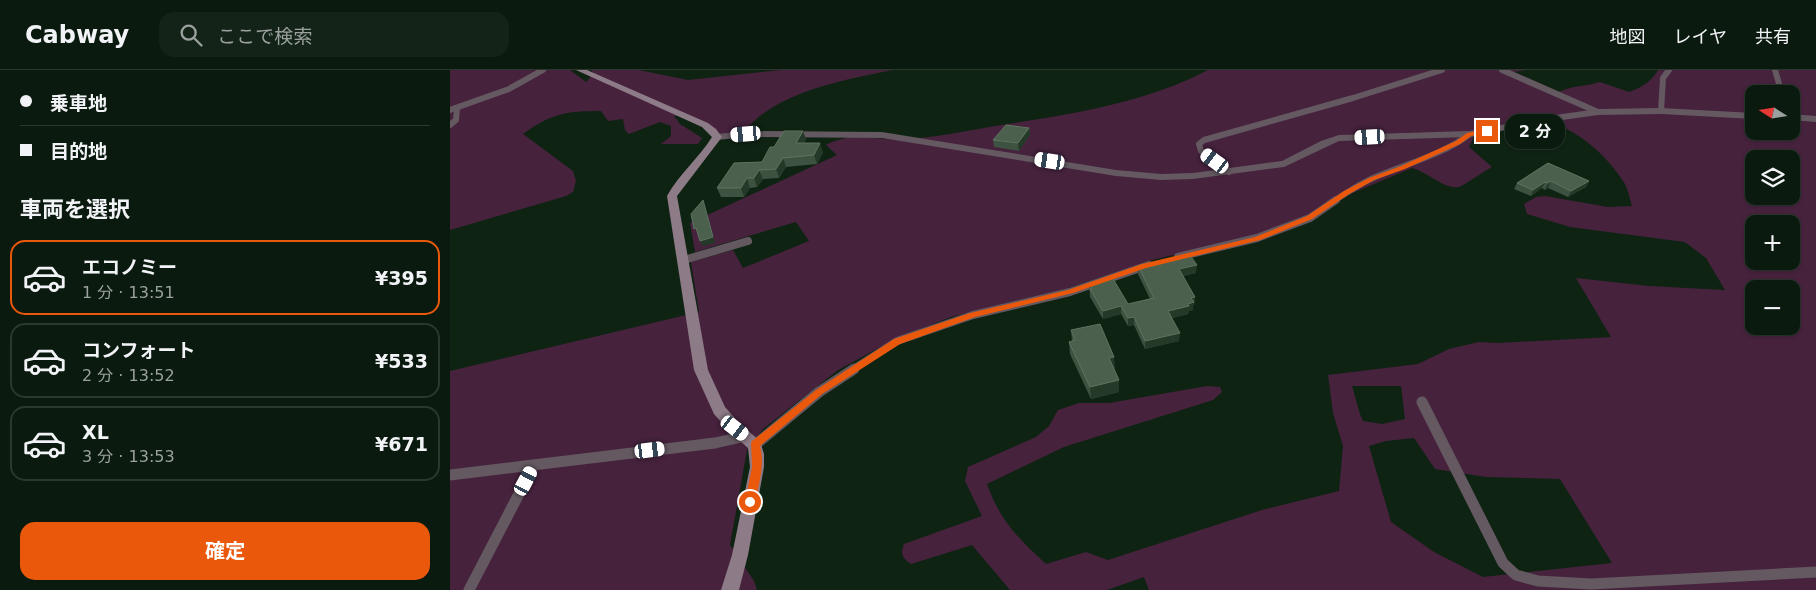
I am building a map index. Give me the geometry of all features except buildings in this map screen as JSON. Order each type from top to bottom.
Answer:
[{"type":"street","points":[[580,70],[705,125],[717,137]]},
{"type":"street","points":[[717,137],[746,134],[882,135],[1116,173],[1168,177],[1229,172],[1284,164],[1297,160],[1318,144],[1339,138],[1470,134],[1541,120],[1598,112],[1661,111],[1745,116]]},
{"type":"street","points":[[1800,118],[1816,119]]},
{"type":"street","points":[[717,137],[705,155],[677,184],[672,196],[701,370],[719,410],[750,441],[757,454],[757,467],[740,555],[730,590]]},
{"type":"lane","points":[[450,125],[456,120],[453,109],[509,89],[543,70]]},
{"type":"lane","points":[[1229,172],[1201,151],[1198,144],[1204,140],[1353,98],[1442,70]]},
{"type":"lane","points":[[1502,70],[1598,112]]},
{"type":"lane","points":[[1661,111],[1664,78],[1669,70]]},
{"type":"lane","points":[[1775,70],[1779,85]]},
{"type":"lane","points":[[450,475],[715,442],[750,441],[819,392],[897,342],[973,315],[1070,292],[1163,261],[1257,238],[1310,218],[1346,193],[1372,179],[1403,168],[1458,143],[1470,134]]},
{"type":"lane","points":[[684,260],[748,241]]},
{"type":"lane","points":[[1422,402],[1502,563],[1516,575],[1538,581],[1672,585],[1816,572]]},
{"type":"lane","points":[[469,590],[534,465]]},
{"type":"shaded area","points":[[450,70],[570,70],[586,82],[594,73],[591,70],[639,70],[688,80],[780,70],[893,70],[834,83],[793,97],[774,106],[745,131],[721,134],[689,115],[674,116],[680,124],[702,138],[698,144],[661,144],[671,136],[671,126],[660,122],[629,134],[625,130],[623,119],[608,121],[601,111],[569,113],[551,117],[523,134],[573,171],[576,181],[573,192],[566,196],[450,230]]},
{"type":"shaded area","points":[[1208,70],[1526,70],[1514,72],[1559,92],[1569,88],[1600,82],[1629,92],[1646,84],[1658,70],[1816,70],[1816,590],[1149,590],[1144,577],[1107,590],[1010,590],[972,545],[911,564],[904,558],[902,550],[904,544],[982,516],[965,481],[968,467],[1036,437],[1049,426],[1058,410],[1079,403],[1109,403],[1207,386],[1220,387],[1222,392],[1213,400],[1064,447],[987,484],[1004,519],[1027,546],[1046,564],[1086,552],[1108,560],[1262,510],[1339,491],[1343,446],[1333,413],[1328,375],[1418,364],[1449,349],[1479,342],[1499,343],[1611,337],[1576,278],[1649,286],[1725,290],[1706,258],[1685,242],[1570,227],[1527,214],[1524,204],[1536,197],[1545,196],[1608,207],[1632,206],[1625,184],[1597,150],[1572,131],[1544,121],[1530,120],[1508,123],[1473,132],[1473,139],[1469,147],[1492,167],[1459,187],[1448,186],[1412,168],[1355,192],[1304,217],[1253,237],[1156,259],[1066,289],[951,317],[895,339],[838,370],[763,429],[747,450],[730,545],[754,581],[757,590],[450,590],[450,371],[699,312],[691,262],[733,250],[743,268],[809,241],[796,222],[695,252],[690,223],[837,155],[826,145],[836,141],[856,137],[893,139],[950,134],[1104,107],[1157,92]],"holes":[[[1352,386],[1401,386],[1405,419],[1382,424],[1363,421]],[[1414,438],[1435,469],[1486,477],[1560,479],[1612,563],[1483,577],[1434,552],[1391,522],[1369,446],[1386,441]]]},
{"type":"route","points":[[750,502],[757,467],[757,454],[754,445],[819,392],[897,342],[928,329],[973,315],[1070,292],[1144,266],[1257,238],[1310,218],[1346,193],[1372,179],[1403,168],[1421,158],[1458,143],[1470,134],[1487,131]]}]
